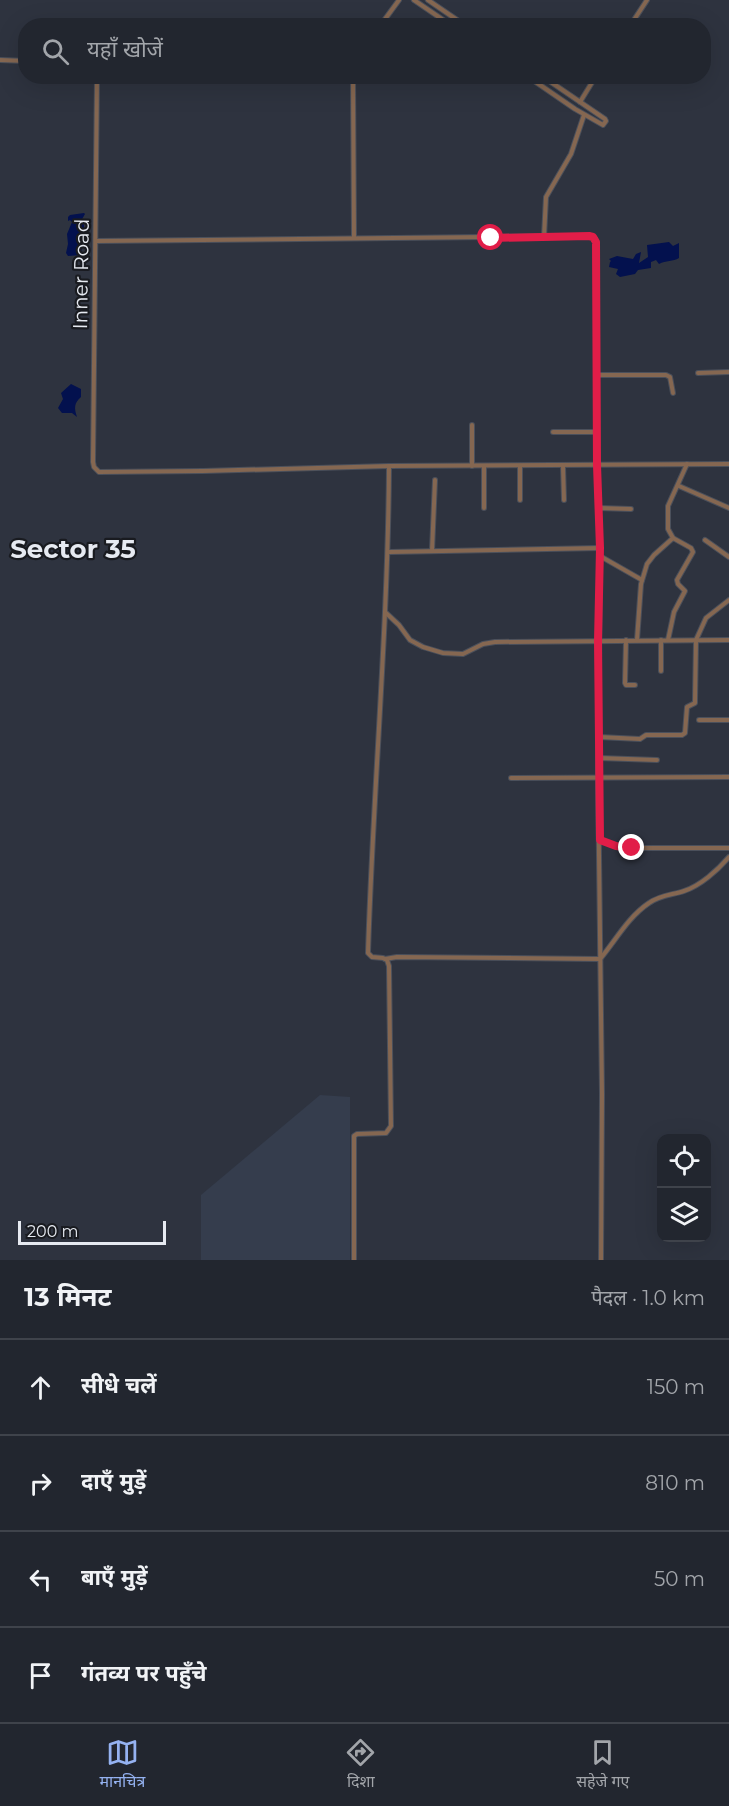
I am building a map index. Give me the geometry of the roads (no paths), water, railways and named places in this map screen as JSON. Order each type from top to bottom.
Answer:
[{"type":"street","points":[[386,18],[399,0]]},
{"type":"street","points":[[414,0],[440,18]]},
{"type":"street","points":[[428,0],[454,18]]},
{"type":"street","points":[[635,18],[647,0]]},
{"type":"street","points":[[0,60],[18,61]]},
{"type":"street","name":"Inner Road","points":[[97,84],[94,467],[101,473],[390,466]]},
{"type":"street","points":[[353,84],[354,238]]},
{"type":"street","points":[[539,84],[603,125],[605,119],[554,84]]},
{"type":"street","points":[[580,102],[591,84]]},
{"type":"street","points":[[544,237],[546,197],[566,166],[584,115]]},
{"type":"street","points":[[96,241],[589,236],[595,239],[597,251],[597,465],[600,548],[598,776],[602,1094],[601,1260]]},
{"type":"street","points":[[698,373],[729,372]]},
{"type":"street","points":[[598,375],[666,375],[670,377],[673,393]]},
{"type":"street","points":[[472,425],[472,466]]},
{"type":"street","points":[[553,432],[597,432]]},
{"type":"street","points":[[668,640],[674,612],[685,591],[677,580],[693,552],[691,548],[674,538],[668,529],[668,503],[679,486],[687,464]]},
{"type":"street","points":[[600,959],[397,957],[385,959],[370,957],[368,953],[389,552],[390,466],[729,464]]},
{"type":"street","points":[[483,508],[484,466]]},
{"type":"street","points":[[520,466],[520,500]]},
{"type":"street","points":[[563,466],[564,500]]},
{"type":"street","points":[[432,551],[435,480]]},
{"type":"street","points":[[679,486],[729,508]]},
{"type":"street","points":[[599,508],[631,509]]},
{"type":"street","points":[[637,639],[642,580],[649,560],[674,538]]},
{"type":"street","points":[[705,540],[729,557]]},
{"type":"street","points":[[389,552],[600,548]]},
{"type":"street","points":[[600,556],[642,580]]},
{"type":"street","points":[[599,737],[640,738],[646,735],[686,733],[687,707],[695,703],[696,640],[706,618],[729,600]]},
{"type":"street","points":[[385,611],[410,640],[443,653],[463,654],[483,644],[495,642],[729,640]]},
{"type":"street","points":[[626,640],[625,683],[635,685]]},
{"type":"street","points":[[661,640],[661,671]]},
{"type":"street","points":[[699,720],[729,720]]},
{"type":"street","points":[[599,758],[657,760]]},
{"type":"street","points":[[511,778],[729,777]]},
{"type":"street","points":[[600,840],[623,848],[729,848]]},
{"type":"street","points":[[600,959],[632,918],[649,902],[661,896],[692,888],[729,857]]},
{"type":"street","points":[[354,1260],[354,1137],[357,1134],[387,1133],[390,1128],[389,968],[385,959]]},
{"type":"district","name":"Sector 35","points":[[73,549]]}]
